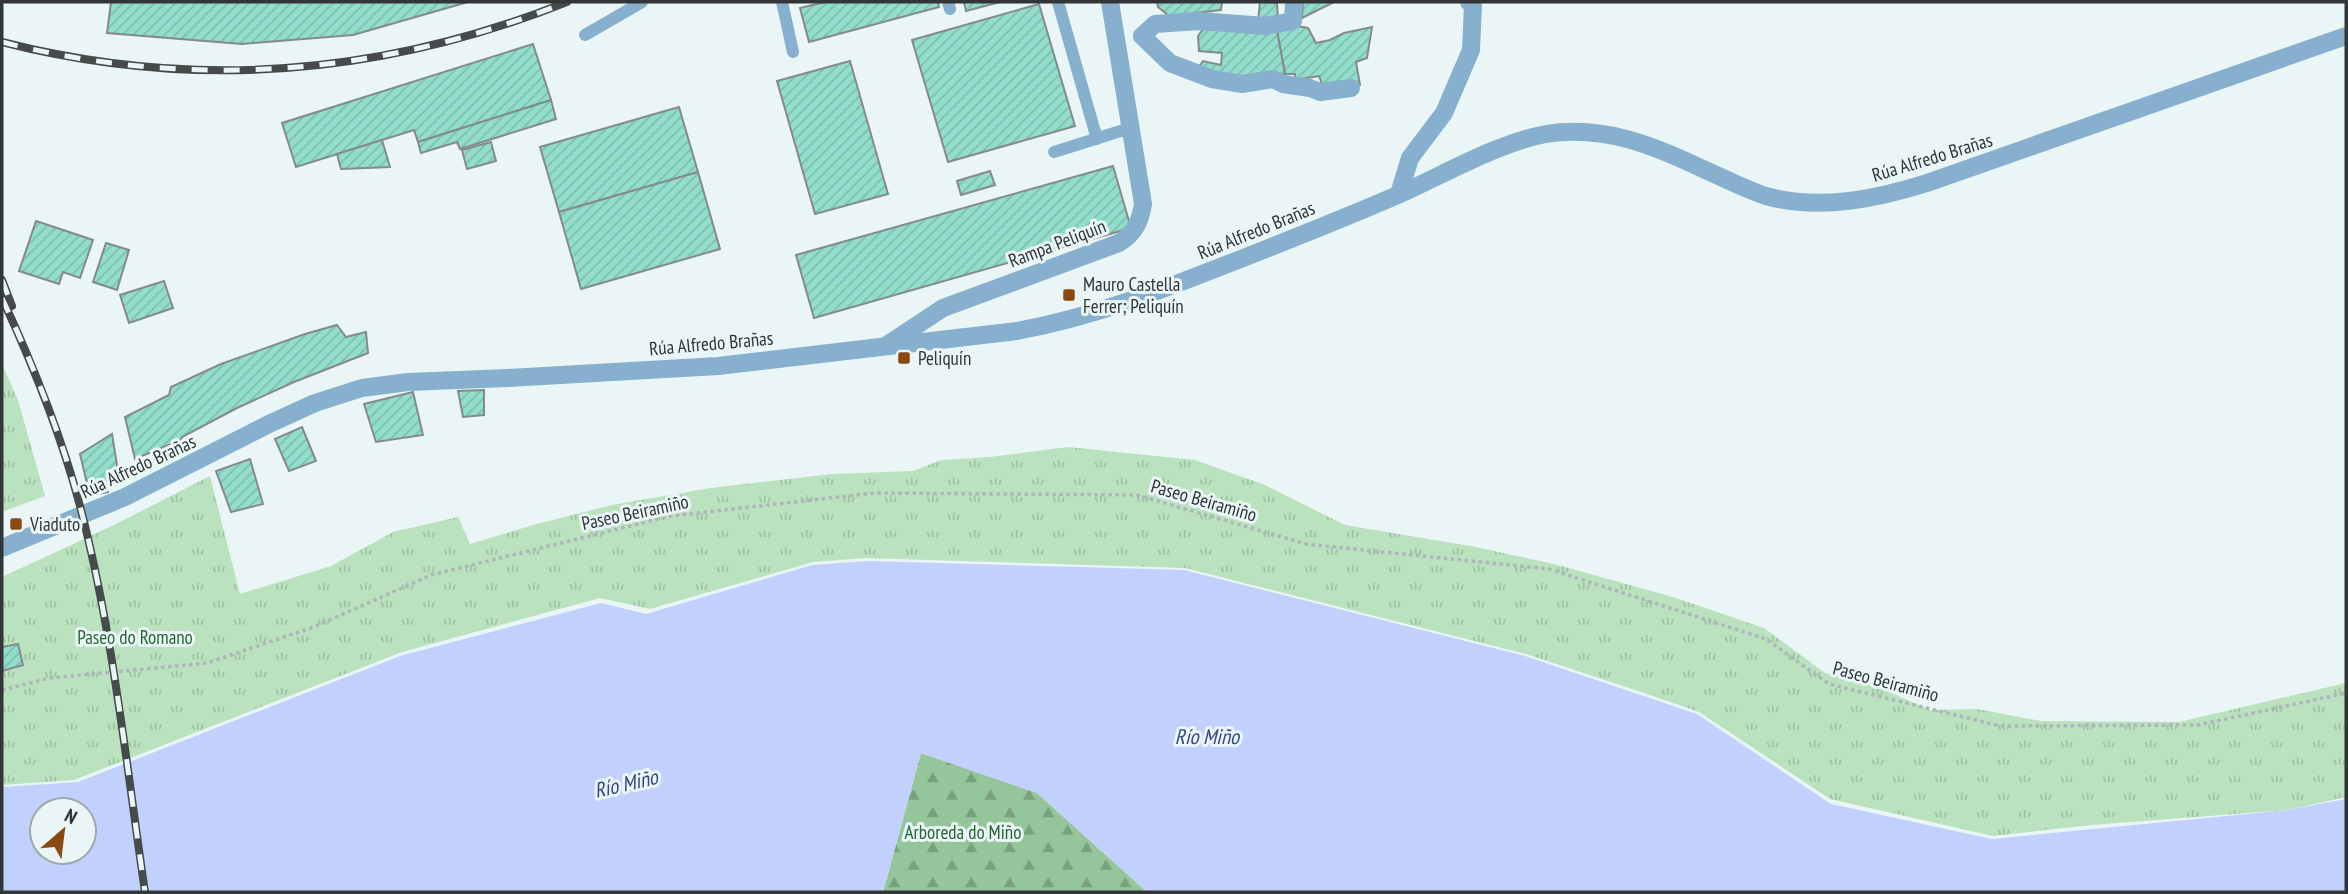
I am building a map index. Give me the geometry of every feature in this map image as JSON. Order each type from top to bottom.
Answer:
[{"type":"street","name":"Rampa Peliquín","points":[[887,345],[943,308],[1119,243],[1129,237],[1136,227],[1143,204],[1110,2]]},
{"type":"street","points":[[1142,36],[1156,24],[1200,21],[1265,26],[1293,21],[1294,2]]},
{"type":"street","points":[[1399,194],[1410,158],[1444,113],[1471,50],[1472,4]]},
{"type":"street","points":[[1114,31],[1142,36],[1170,63],[1212,79],[1242,84],[1273,79],[1283,84],[1320,92],[1351,89]]},
{"type":"street","name":"Rúa Alfredo Brañas","points":[[2,548],[125,497],[315,403],[362,388],[408,382],[718,366],[1017,331],[1056,324],[1100,312],[1175,285],[1399,194],[1528,138],[1568,132],[1607,134],[1647,143],[1749,190],[1768,196],[1819,202],[1843,202],[1875,197],[1927,183],[2346,36]]},
{"type":"lane","points":[[585,35],[642,2]]},
{"type":"lane","points":[[782,2],[793,52]]},
{"type":"lane","points":[[1058,2],[1097,139]]},
{"type":"lane","points":[[1054,152],[1130,128]]},
{"type":"path","name":"Paseo Beiramiño","points":[[2,691],[50,678],[207,663],[314,627],[431,575],[671,516],[874,493],[1137,495],[1306,544],[1549,569],[1766,639],[1829,684],[2000,726],[2198,725],[2346,693]]},
{"type":"green space","points":[[2,364],[18,400],[45,496],[2,512]]},
{"type":"green space","name":"Paseo do Romano","points":[[1068,447],[1195,460],[1265,485],[1345,525],[1476,547],[1554,564],[1673,597],[1764,628],[1825,673],[1878,687],[1930,710],[1977,709],[2041,721],[2179,722],[2346,683],[2346,797],[2288,810],[2091,825],[1993,836],[1830,799],[1699,712],[1644,693],[1526,654],[1185,568],[865,558],[813,562],[650,609],[600,598],[402,652],[74,780],[2,785],[2,577],[114,525],[210,476],[240,594],[331,566],[393,532],[458,517],[470,544],[612,505],[711,488],[832,474],[913,471],[941,460]]},
{"type":"green space","name":"Arboreda do Miño","points":[[921,753],[1037,793],[1147,892],[883,892]]},
{"type":"water","name":"Río Miño","points":[[868,561],[1184,570],[1525,656],[1697,714],[1831,804],[1992,839],[2288,810],[2346,799],[2346,892],[1147,892],[1037,793],[921,753],[883,892],[2,892],[2,787],[78,782],[400,656],[601,603],[646,614],[812,565]]},
{"type":"building","points":[[111,2],[468,2],[353,35],[242,44],[107,33]]},
{"type":"building","points":[[825,2],[938,2],[939,7],[809,42],[800,8]]},
{"type":"building","points":[[964,2],[1000,2],[966,11]]},
{"type":"building","points":[[1157,2],[1222,2],[1221,10],[1169,16],[1158,7]]},
{"type":"building","points":[[1260,2],[1277,3],[1278,20],[1258,21]]},
{"type":"building","points":[[1303,2],[1334,2],[1302,18]]},
{"type":"building","points":[[1039,4],[1075,126],[948,162],[912,40]]},
{"type":"building","points":[[1297,26],[1308,28],[1316,43],[1372,27],[1367,58],[1356,62],[1360,85],[1323,87],[1319,76],[1295,80],[1295,74],[1285,74],[1277,31]]},
{"type":"building","points":[[1203,29],[1277,31],[1285,74],[1238,78],[1197,70],[1203,61],[1221,65],[1222,53],[1199,51],[1198,36]]},
{"type":"building","points":[[533,44],[551,100],[418,142],[414,130],[296,167],[282,123]]},
{"type":"building","points":[[850,61],[888,194],[815,214],[777,81]]},
{"type":"building","points":[[551,100],[556,119],[460,149],[457,142],[421,153],[418,142]]},
{"type":"building","points":[[679,107],[698,172],[559,212],[540,147]]},
{"type":"building","points":[[382,140],[390,167],[341,169],[337,154]]},
{"type":"building","points":[[491,142],[496,161],[467,169],[462,150]]},
{"type":"building","points":[[1113,166],[1131,228],[814,318],[796,255]]},
{"type":"building","points":[[990,171],[995,185],[961,195],[957,181]]},
{"type":"building","points":[[698,172],[720,249],[581,289],[559,212]]},
{"type":"building","points":[[36,221],[93,240],[80,278],[63,272],[59,284],[19,271]]},
{"type":"building","points":[[106,243],[129,250],[117,290],[93,282]]},
{"type":"building","points":[[164,281],[173,308],[129,323],[120,295]]},
{"type":"building","points":[[337,325],[346,337],[366,332],[368,353],[294,382],[237,408],[182,437],[181,440],[135,459],[125,417],[169,395],[171,387],[221,364]]},
{"type":"building","points":[[484,390],[484,415],[463,417],[458,391]]},
{"type":"building","points":[[413,392],[423,435],[376,442],[364,404]]},
{"type":"building","points":[[302,427],[316,461],[289,471],[275,439]]},
{"type":"building","points":[[112,434],[120,484],[107,486],[108,492],[90,496],[80,454]]},
{"type":"building","points":[[250,459],[263,504],[231,512],[216,471]]},
{"type":"building","points":[[18,644],[23,665],[2,671],[2,647]]},
{"type":"railway","points":[[2,42],[74,57],[146,67],[217,70],[288,68],[358,60],[429,46],[498,27],[567,2]]},
{"type":"railway","points":[[2,280],[12,306]]},
{"type":"railway","points":[[2,298],[55,426],[80,506],[101,601],[118,698],[145,892]]},
{"type":"place","name":"Mauro Castella Ferrer; Peliquín","points":[[1069,295]]},
{"type":"place","name":"Peliquín","points":[[904,358]]},
{"type":"place","name":"Viaduto","points":[[16,524]]}]
